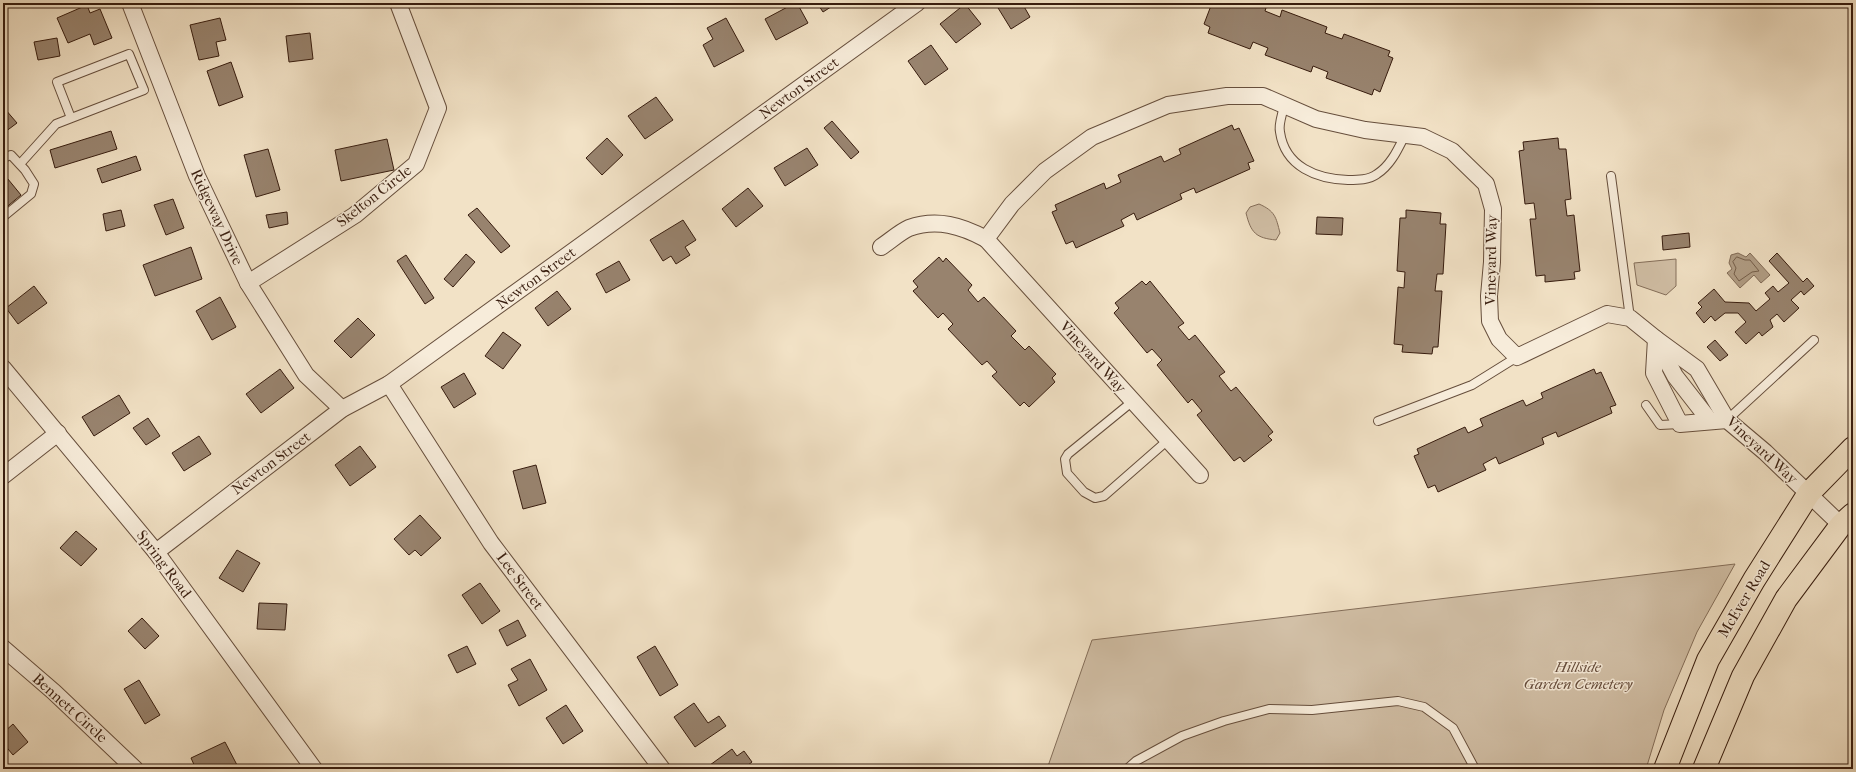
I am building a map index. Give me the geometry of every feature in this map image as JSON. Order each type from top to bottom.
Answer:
[{"type":"main road","name":"McEver Road","points":[[1665,769],[1708,660],[1754,580],[1809,493],[1853,448]]},
{"type":"main road","points":[[1704,769],[1743,676],[1786,599],[1847,519]]},
{"type":"street","name":"Ridgeway Drive","points":[[130,3],[197,176],[248,283],[306,375],[342,409]]},
{"type":"street","name":"Skelton Circle","points":[[248,283],[355,215],[416,164],[438,108],[398,3]]},
{"type":"street","name":"Newton Street","points":[[156,552],[342,409],[389,384],[916,3]]},
{"type":"street","name":"Vineyard Way","points":[[986,239],[1012,204],[1045,171],[1092,137],[1168,105],[1227,96],[1263,96],[1316,119],[1365,130],[1423,137],[1452,151],[1486,184],[1493,209],[1492,262],[1489,296],[1490,321],[1499,339],[1517,357],[1607,314],[1630,318],[1697,369],[1726,420],[1749,438],[1809,493],[1847,519]]},
{"type":"street","name":"Vineyard Way","points":[[881,247],[909,228],[939,222],[965,228],[986,239],[1200,475]]},
{"type":"street","points":[[1656,339],[1674,376],[1710,421]]},
{"type":"street","points":[[1656,339],[1654,373],[1680,424],[1726,420]]},
{"type":"street","name":"Spring Road","points":[[3,368],[156,552],[314,769]]},
{"type":"street","name":"Lee Street","points":[[389,384],[491,544],[662,769]]},
{"type":"street","points":[[3,476],[58,433]]},
{"type":"street","name":"Bennett Circle","points":[[3,648],[54,692],[135,769]]},
{"type":"lane","points":[[20,164],[56,124],[144,90],[129,54],[57,82],[71,118]]},
{"type":"lane","points":[[1284,105],[1279,131],[1290,156],[1301,167],[1312,174],[1334,180],[1365,179],[1376,175],[1394,156],[1405,135]]},
{"type":"lane","points":[[3,158],[11,155],[20,164],[34,184],[31,194],[3,217]]},
{"type":"lane","points":[[1611,176],[1630,318]]},
{"type":"lane","points":[[1726,420],[1814,340]]},
{"type":"lane","points":[[1378,422],[1472,386],[1517,357]]},
{"type":"lane","points":[[1133,401],[1068,454],[1065,459],[1067,473],[1084,492],[1095,498],[1104,496],[1168,440]]},
{"type":"lane","points":[[1646,405],[1660,424],[1680,424]]},
{"type":"lane","points":[[1127,769],[1136,761],[1182,736],[1224,721],[1269,709],[1312,710],[1398,701],[1424,707],[1453,728],[1475,769]]},
{"type":"green space","points":[[1259,204],[1272,212],[1276,219],[1280,233],[1276,240],[1259,236],[1252,230],[1246,213],[1250,207]]},
{"type":"green space","points":[[1676,259],[1676,286],[1666,295],[1637,285],[1634,263]]},
{"type":"green space","name":"Hillside Garden Cemetery","points":[[1735,564],[1697,632],[1664,710],[1646,769],[1047,769],[1092,640]]},
{"type":"water","points":[[1738,253],[1746,257],[1750,253],[1770,275],[1761,283],[1754,275],[1740,288],[1727,273],[1732,269],[1729,263],[1731,255]]},
{"type":"building","points":[[797,3],[808,23],[776,40],[765,19]]},
{"type":"building","points":[[817,3],[837,3],[823,12]]},
{"type":"building","points":[[995,3],[1022,3],[1030,17],[1011,29]]},
{"type":"building","points":[[1212,3],[1262,3],[1267,5],[1265,11],[1280,17],[1282,10],[1327,27],[1325,33],[1342,39],[1344,34],[1390,51],[1388,56],[1393,58],[1380,92],[1374,89],[1372,95],[1326,78],[1328,72],[1313,66],[1311,72],[1265,55],[1268,48],[1253,42],[1250,49],[1208,33],[1210,27],[1204,24]]},
{"type":"building","points":[[965,4],[981,24],[956,43],[940,24]]},
{"type":"building","points":[[87,5],[90,13],[100,9],[112,38],[94,45],[90,34],[68,43],[57,18]]},
{"type":"building","points":[[220,18],[226,40],[216,42],[219,56],[199,60],[190,25]]},
{"type":"building","points":[[726,18],[744,51],[714,67],[703,45],[713,39],[707,28]]},
{"type":"building","points":[[310,33],[313,59],[289,62],[286,36]]},
{"type":"building","points":[[57,38],[60,56],[38,60],[34,42]]},
{"type":"building","points":[[931,45],[948,69],[925,85],[908,61]]},
{"type":"building","points":[[231,62],[243,97],[219,106],[207,71]]},
{"type":"building","points":[[656,97],[673,120],[645,139],[628,116]]},
{"type":"building","points":[[5,109],[17,123],[5,132],[3,128],[3,110]]},
{"type":"building","points":[[832,121],[859,152],[851,159],[824,128]]},
{"type":"building","points":[[1232,125],[1234,130],[1239,128],[1254,161],[1248,163],[1250,169],[1196,193],[1194,188],[1180,194],[1182,199],[1137,220],[1134,213],[1121,220],[1124,226],[1076,248],[1073,241],[1066,244],[1052,212],[1057,210],[1055,205],[1104,183],[1106,189],[1121,182],[1118,175],[1161,156],[1164,162],[1181,154],[1179,149]]},
{"type":"building","points":[[111,131],[117,149],[55,168],[50,150]]},
{"type":"building","points":[[607,138],[623,155],[602,175],[586,158]]},
{"type":"building","points":[[1558,138],[1559,149],[1566,149],[1571,199],[1565,200],[1567,216],[1574,215],[1580,271],[1574,272],[1575,279],[1545,282],[1545,275],[1536,276],[1530,219],[1536,219],[1534,203],[1525,204],[1519,151],[1524,150],[1523,142]]},
{"type":"building","points":[[387,139],[394,170],[341,181],[335,150]]},
{"type":"building","points":[[807,148],[818,165],[785,186],[774,168]]},
{"type":"building","points":[[268,149],[280,190],[256,197],[244,155]]},
{"type":"building","points":[[136,156],[141,170],[102,183],[97,169]]},
{"type":"building","points":[[3,173],[21,195],[3,210]]},
{"type":"building","points":[[748,188],[763,206],[736,227],[722,209]]},
{"type":"building","points":[[173,199],[184,228],[166,235],[154,205]]},
{"type":"building","points":[[477,208],[510,246],[501,253],[468,215]]},
{"type":"building","points":[[121,210],[125,226],[106,231],[103,214]]},
{"type":"building","points":[[1406,210],[1441,213],[1440,224],[1446,224],[1443,274],[1437,274],[1435,291],[1442,291],[1438,347],[1433,347],[1432,354],[1402,352],[1403,345],[1394,344],[1398,287],[1404,288],[1405,272],[1397,271],[1400,218],[1406,218]]},
{"type":"building","points":[[287,212],[288,224],[269,228],[266,215]]},
{"type":"building","points":[[1317,217],[1343,218],[1342,235],[1316,234]]},
{"type":"building","points":[[683,220],[696,240],[685,247],[690,255],[676,264],[671,256],[663,261],[650,240]]},
{"type":"building","points":[[1689,233],[1690,247],[1663,250],[1662,236]]},
{"type":"building","points":[[191,247],[202,279],[155,296],[143,265]]},
{"type":"building","points":[[1777,253],[1803,282],[1807,278],[1814,286],[1804,295],[1801,291],[1791,300],[1799,308],[1784,322],[1777,314],[1770,320],[1773,327],[1762,336],[1759,332],[1746,344],[1735,332],[1746,322],[1738,313],[1725,313],[1715,321],[1711,316],[1704,323],[1696,313],[1702,307],[1698,303],[1714,289],[1725,302],[1749,303],[1756,311],[1770,299],[1765,293],[1773,286],[1778,292],[1789,283],[1769,261]]},
{"type":"building","points":[[466,254],[475,262],[453,287],[444,279]]},
{"type":"building","points":[[406,255],[434,298],[425,304],[397,261]]},
{"type":"building","points":[[939,257],[943,262],[946,258],[972,285],[968,290],[978,302],[984,297],[1016,331],[1011,336],[1025,350],[1029,346],[1056,374],[1052,378],[1055,382],[1029,407],[1024,402],[1020,406],[992,376],[997,372],[987,361],[982,365],[948,329],[953,324],[943,313],[938,318],[913,291],[918,287],[913,281]]},
{"type":"building","points":[[619,261],[630,280],[606,293],[596,274]]},
{"type":"building","points":[[1142,281],[1146,285],[1150,281],[1184,323],[1178,327],[1189,340],[1195,335],[1225,372],[1219,376],[1231,391],[1236,387],[1273,432],[1268,436],[1272,440],[1244,462],[1240,457],[1234,461],[1197,415],[1202,411],[1192,399],[1188,403],[1157,365],[1162,360],[1152,349],[1147,353],[1114,313],[1119,308],[1115,303]]},
{"type":"building","points":[[34,286],[47,303],[18,324],[6,308]]},
{"type":"building","points":[[557,291],[571,309],[548,326],[535,308]]},
{"type":"building","points":[[220,297],[236,327],[212,340],[196,311]]},
{"type":"building","points":[[358,318],[375,335],[351,358],[334,341]]},
{"type":"building","points":[[503,332],[521,345],[503,369],[485,356]]},
{"type":"building","points":[[1715,340],[1728,355],[1720,361],[1707,347]]},
{"type":"building","points":[[280,369],[294,388],[261,413],[246,394]]},
{"type":"building","points":[[1594,369],[1596,374],[1601,372],[1616,405],[1610,407],[1612,413],[1558,437],[1556,432],[1542,438],[1544,444],[1499,464],[1496,457],[1483,464],[1486,470],[1438,492],[1435,485],[1428,488],[1414,456],[1419,454],[1417,449],[1465,427],[1468,433],[1483,426],[1480,419],[1523,400],[1526,406],[1543,398],[1541,393]]},
{"type":"building","points":[[464,373],[476,394],[454,408],[441,387]]},
{"type":"building","points":[[119,395],[130,413],[94,436],[82,417]]},
{"type":"building","points":[[148,418],[160,436],[146,445],[133,428]]},
{"type":"building","points":[[199,436],[211,454],[184,471],[172,453]]},
{"type":"building","points":[[360,446],[376,467],[350,486],[335,465]]},
{"type":"building","points":[[536,465],[546,503],[523,509],[513,471]]},
{"type":"building","points":[[420,515],[441,538],[421,556],[415,550],[409,555],[394,539]]},
{"type":"building","points":[[76,531],[97,549],[81,566],[60,548]]},
{"type":"building","points":[[237,550],[260,563],[243,592],[219,578]]},
{"type":"building","points":[[480,583],[500,611],[482,624],[462,595]]},
{"type":"building","points":[[259,603],[287,604],[285,630],[257,629]]},
{"type":"building","points":[[142,618],[159,636],[145,649],[128,631]]},
{"type":"building","points":[[518,620],[526,636],[507,646],[499,630]]},
{"type":"building","points":[[467,646],[476,664],[457,673],[448,655]]},
{"type":"building","points":[[655,646],[678,685],[660,696],[637,657]]},
{"type":"building","points":[[530,659],[547,690],[519,706],[508,685],[518,680],[511,669]]},
{"type":"building","points":[[139,680],[160,715],[145,724],[124,689]]},
{"type":"building","points":[[694,703],[708,723],[719,716],[726,726],[695,747],[674,717]]},
{"type":"building","points":[[566,705],[583,731],[563,744],[546,718]]},
{"type":"building","points":[[13,724],[28,742],[13,755],[3,743],[3,733]]},
{"type":"building","points":[[225,742],[237,765],[229,769],[196,769],[191,758]]},
{"type":"building","points":[[732,749],[737,756],[744,751],[752,762],[743,769],[714,769],[710,765]]}]
